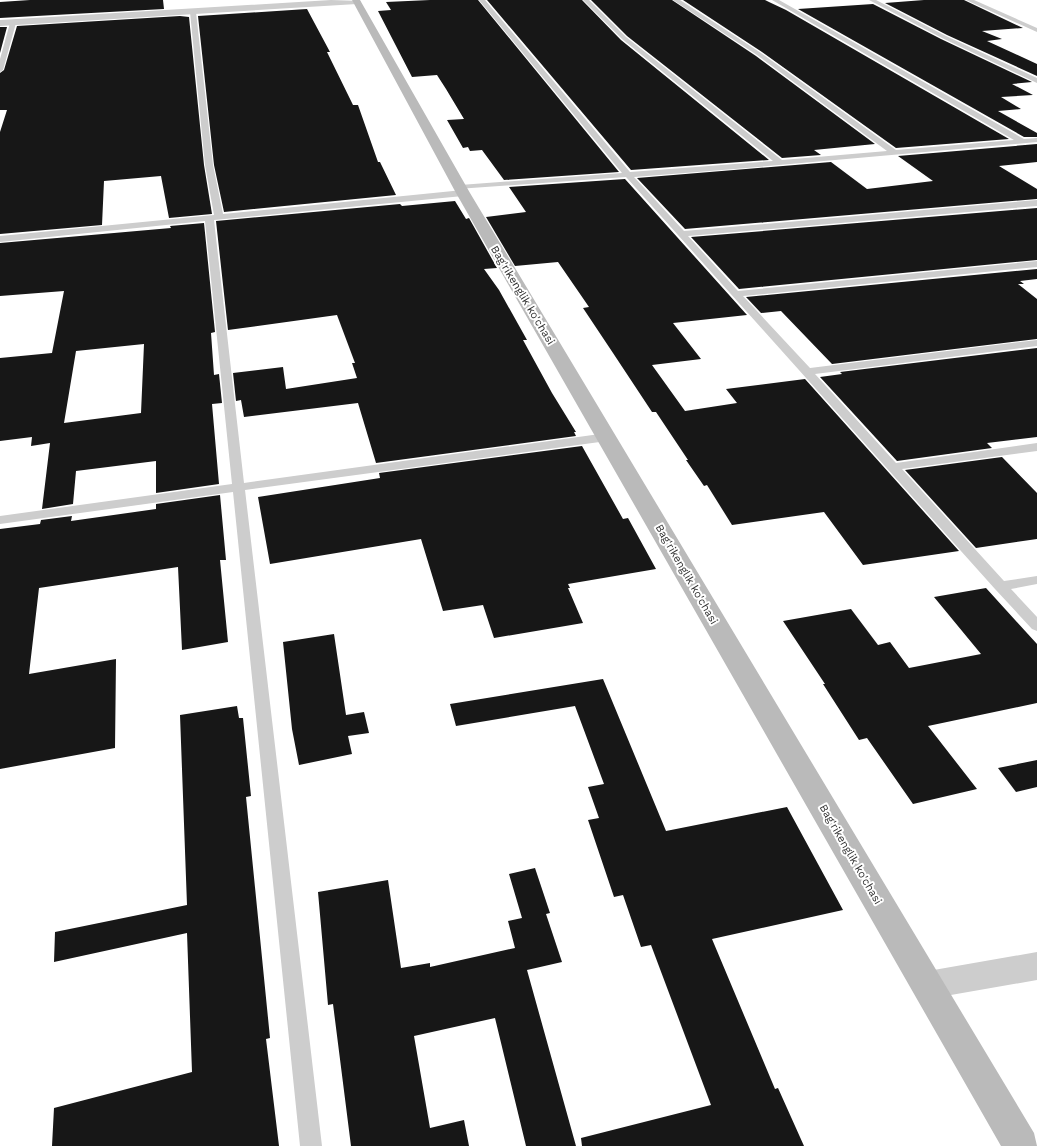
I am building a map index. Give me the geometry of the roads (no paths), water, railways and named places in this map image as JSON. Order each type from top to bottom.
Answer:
[{"type":"main road","name":"Bag'rikenglik ko'chasi","points":[[357,0],[462,190],[1021,1146]]},
{"type":"street","points":[[0,24],[357,0]]},
{"type":"street","points":[[928,985],[1037,966]]},
{"type":"lane","points":[[482,0],[628,175],[1037,626]]},
{"type":"lane","points":[[586,0],[624,38],[780,163]]},
{"type":"lane","points":[[676,0],[759,54],[895,153]]},
{"type":"lane","points":[[774,0],[1022,141]]},
{"type":"lane","points":[[872,0],[1037,80]]},
{"type":"lane","points":[[969,0],[1037,30]]},
{"type":"lane","points":[[192,12],[209,165],[239,488],[311,1146]]},
{"type":"lane","points":[[0,70],[13,23]]},
{"type":"lane","points":[[0,239],[214,218],[462,190],[1037,140]]},
{"type":"lane","points":[[682,234],[1037,203]]},
{"type":"lane","points":[[736,294],[1037,264]]},
{"type":"lane","points":[[806,372],[1037,343]]},
{"type":"lane","points":[[0,520],[607,437]]},
{"type":"lane","points":[[893,467],[1037,446]]},
{"type":"lane","points":[[1000,586],[1037,580]]}]
